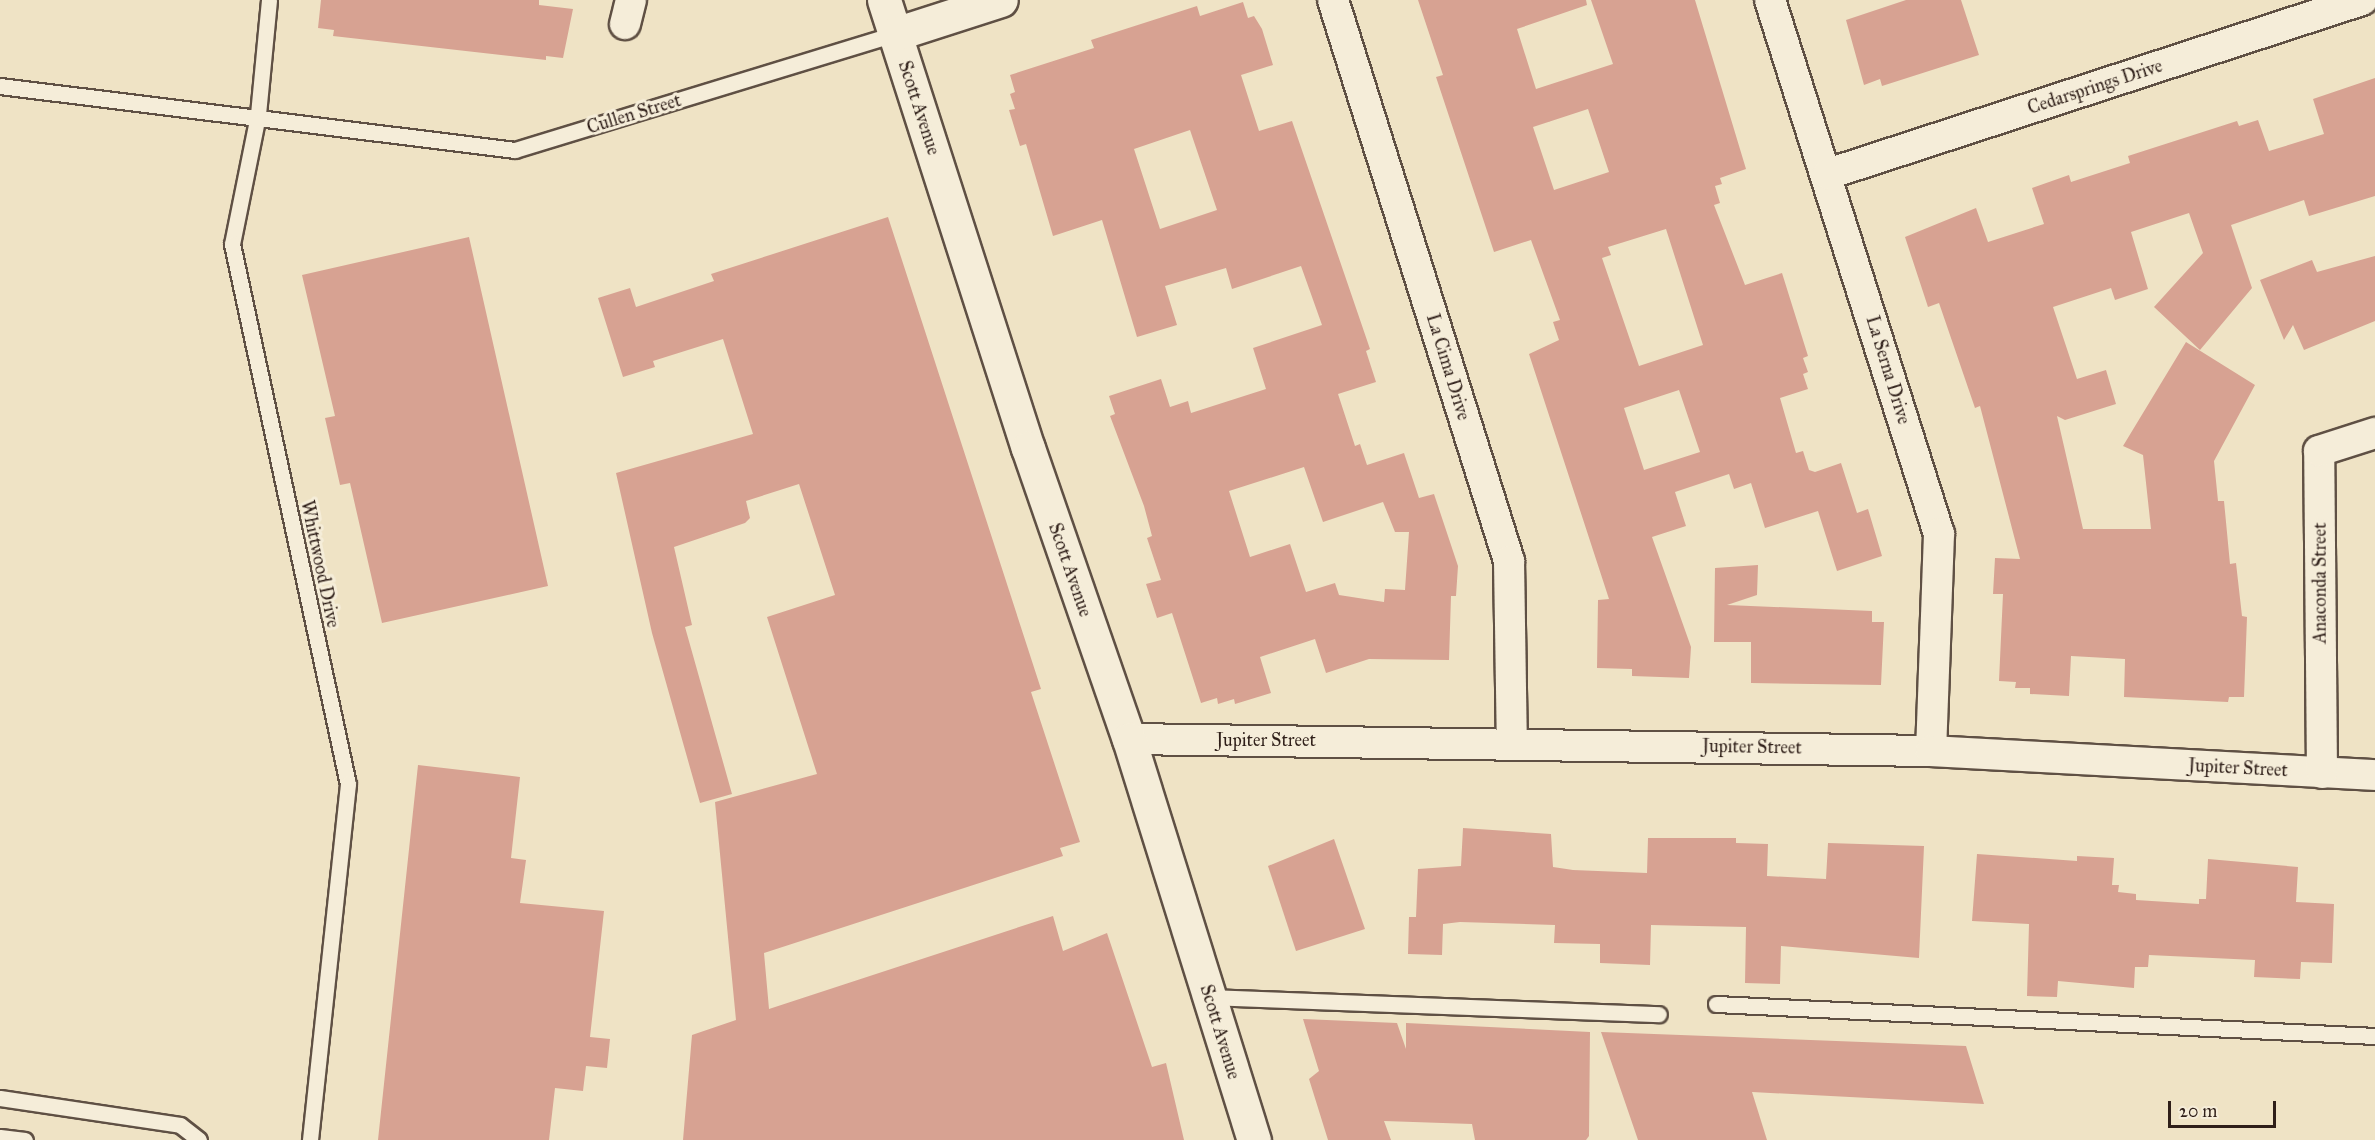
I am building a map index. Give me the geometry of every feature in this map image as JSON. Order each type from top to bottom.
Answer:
[{"type":"street","name":"Scott Avenue","points":[[884,0],[1129,739],[1254,1140]]},
{"type":"street","name":"Cullen Street","points":[[895,34],[1001,0]]},
{"type":"street","name":"La Cima Drive","points":[[1333,0],[1509,561],[1512,742]]},
{"type":"street","name":"La Serna Drive","points":[[1770,0],[1828,174],[1939,534],[1931,751]]},
{"type":"street","name":"Cedarsprings Drive","points":[[1828,174],[2362,0]]},
{"type":"street","name":"Anaconda Street","points":[[2322,773],[2319,451],[2375,433]]},
{"type":"street","name":"Jupiter Street","points":[[1129,739],[1512,742],[1931,751],[2375,776]]},
{"type":"lane","name":"Whittwood Drive","points":[[269,0],[258,116],[232,244],[348,784],[310,1140]]},
{"type":"lane","name":"Cullen Street","points":[[0,86],[258,116],[515,150],[895,34]]},
{"type":"lane","points":[[1209,997],[1659,1014]]},
{"type":"lane","points":[[1716,1004],[2375,1036]]},
{"type":"lane","points":[[0,1098],[170,1123],[199,1140]]},
{"type":"lane","points":[[0,1137],[25,1140]]},
{"type":"building","points":[[321,0],[539,0],[539,5],[573,9],[563,58],[546,56],[546,60],[333,36],[334,30],[318,28]]},
{"type":"building","points":[[1418,0],[1586,0],[1587,5],[1517,29],[1536,89],[1613,64],[1591,0],[1695,0],[1746,169],[1720,178],[1722,184],[1715,186],[1720,203],[1714,205],[1745,285],[1782,273],[1808,356],[1803,358],[1808,372],[1803,374],[1808,389],[1780,398],[1796,453],[1803,451],[1809,470],[1815,472],[1841,463],[1857,513],[1868,509],[1882,556],[1837,571],[1818,511],[1765,528],[1751,483],[1734,489],[1729,474],[1675,492],[1686,526],[1652,537],[1691,647],[1689,678],[1632,676],[1632,669],[1597,668],[1598,600],[1609,599],[1529,354],[1559,340],[1553,322],[1560,320],[1531,240],[1494,252],[1436,77],[1443,75]],"holes":[[[1588,109],[1609,172],[1554,190],[1533,127]],[[1666,229],[1703,345],[1639,366],[1602,258],[1611,255],[1608,247]],[[1679,390],[1700,452],[1644,470],[1624,408]]]},
{"type":"building","points":[[1906,0],[1961,0],[1979,55],[1882,86],[1880,79],[1864,85],[1846,20]]},
{"type":"building","points":[[1243,2],[1248,18],[1254,16],[1262,29],[1273,65],[1241,75],[1259,131],[1292,121],[1370,349],[1366,351],[1376,382],[1338,394],[1355,446],[1360,444],[1367,465],[1404,453],[1419,498],[1434,494],[1458,566],[1456,596],[1451,596],[1449,660],[1369,659],[1326,673],[1315,639],[1260,657],[1271,693],[1235,704],[1234,699],[1218,704],[1217,698],[1201,703],[1172,613],[1157,618],[1146,584],[1161,580],[1147,538],[1152,536],[1144,506],[1110,416],[1115,414],[1109,396],[1161,379],[1170,407],[1188,401],[1191,413],[1266,389],[1253,348],[1322,325],[1301,266],[1232,289],[1226,268],[1165,286],[1177,325],[1137,337],[1102,220],[1053,236],[1026,144],[1020,146],[1009,110],[1015,109],[1010,94],[1015,92],[1010,75],[1094,48],[1091,40],[1197,6],[1200,16]],"holes":[[[1190,130],[1217,210],[1160,229],[1134,149]],[[1304,467],[1323,522],[1383,502],[1395,532],[1409,532],[1405,590],[1385,589],[1384,602],[1339,595],[1335,583],[1306,592],[1290,544],[1250,557],[1229,491]]]},
{"type":"building","points":[[2375,78],[2375,196],[2309,216],[2304,200],[2231,225],[2252,288],[2200,350],[2154,307],[2203,253],[2189,213],[2131,232],[2148,289],[2115,300],[2111,288],[2053,307],[2077,379],[2106,370],[2116,404],[2065,420],[2057,416],[2083,529],[2151,529],[2143,455],[2123,446],[2186,342],[2255,385],[2214,461],[2218,501],[2224,501],[2230,564],[2236,563],[2242,616],[2247,617],[2244,697],[2229,697],[2228,702],[2124,697],[2125,659],[2071,656],[2069,696],[2030,694],[2030,688],[2015,688],[2016,682],[1999,681],[2003,594],[1993,594],[1995,558],[2020,559],[1980,406],[1975,408],[1939,303],[1928,307],[1905,237],[1976,208],[1988,242],[2044,224],[2032,188],[2069,175],[2071,182],[2130,163],[2128,156],[2237,121],[2239,126],[2258,120],[2269,151],[2324,134],[2313,99]]},
{"type":"building","points":[[888,217],[1041,689],[1031,692],[1080,842],[1060,848],[1063,856],[764,953],[769,1009],[1053,916],[1063,951],[1107,933],[1152,1067],[1166,1063],[1184,1140],[683,1140],[692,1035],[736,1020],[715,802],[817,774],[767,617],[835,595],[799,484],[746,501],[750,518],[745,523],[674,547],[692,625],[685,627],[732,794],[700,803],[652,633],[616,473],[753,434],[723,339],[653,361],[655,367],[623,377],[598,298],[630,288],[636,307],[714,281],[711,274]]},
{"type":"building","points":[[469,237],[548,586],[382,623],[350,483],[340,485],[325,418],[335,416],[302,275]]},
{"type":"building","points":[[2375,256],[2375,321],[2304,350],[2293,325],[2284,340],[2260,280],[2312,260],[2317,272]]},
{"type":"building","points":[[1758,565],[1757,595],[1727,605],[1872,611],[1872,622],[1884,622],[1881,685],[1751,683],[1751,642],[1714,642],[1715,568]]},
{"type":"building","points":[[418,765],[520,777],[511,858],[526,860],[520,903],[604,911],[590,1037],[610,1039],[607,1068],[586,1066],[583,1091],[555,1088],[549,1140],[378,1140]]},
{"type":"building","points":[[1463,828],[1551,834],[1553,867],[1647,873],[1648,838],[1736,838],[1736,843],[1768,844],[1767,876],[1826,879],[1828,843],[1924,846],[1919,958],[1781,946],[1780,984],[1745,983],[1746,927],[1651,925],[1650,965],[1600,963],[1600,944],[1554,943],[1555,925],[1460,922],[1443,924],[1442,955],[1408,954],[1409,917],[1416,917],[1418,869],[1461,866]]},
{"type":"building","points":[[1334,839],[1365,929],[1296,951],[1268,866]]},
{"type":"building","points":[[1977,854],[2077,861],[2077,856],[2114,858],[2112,885],[2119,885],[2118,892],[2136,894],[2136,900],[2199,904],[2199,899],[2206,899],[2208,859],[2298,867],[2296,902],[2334,904],[2332,963],[2301,962],[2300,979],[2254,977],[2255,960],[2149,955],[2148,967],[2135,967],[2134,988],[2058,981],[2057,997],[2027,996],[2029,924],[1972,921]]},
{"type":"building","points":[[1303,1019],[1397,1023],[1406,1049],[1406,1023],[1590,1032],[1589,1136],[1586,1140],[1475,1140],[1472,1124],[1384,1121],[1391,1140],[1328,1140],[1309,1079],[1319,1071]]},
{"type":"building","points":[[1601,1032],[1966,1046],[1984,1104],[1752,1092],[1767,1140],[1638,1140]]}]
